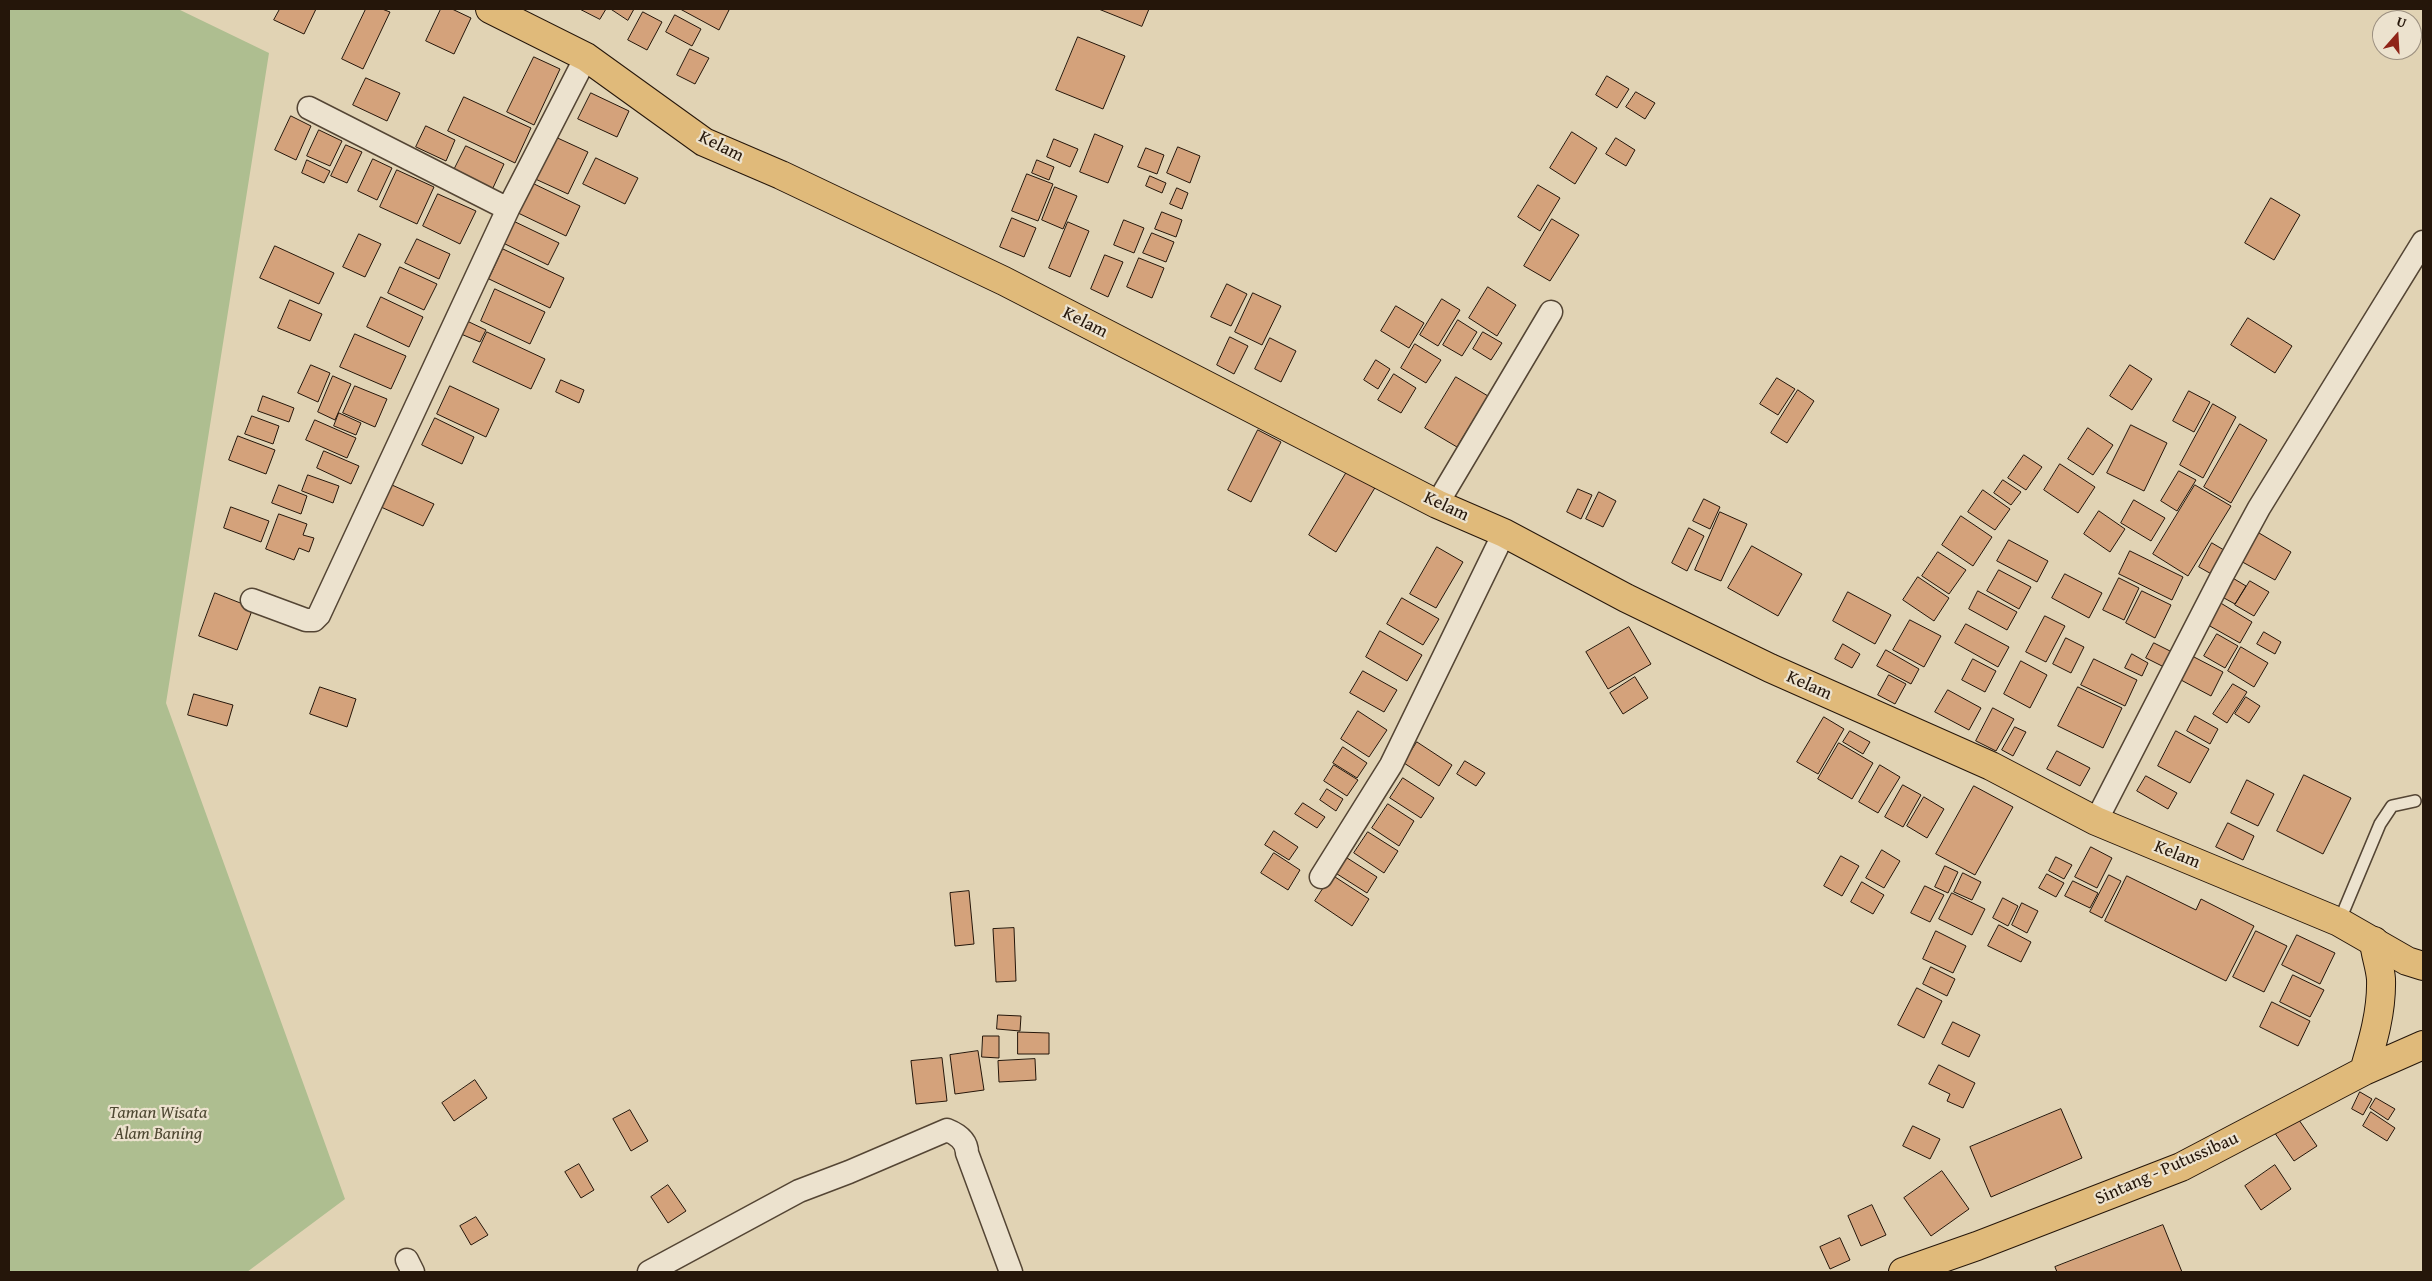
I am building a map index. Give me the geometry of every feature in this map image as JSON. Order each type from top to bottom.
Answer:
[{"type":"main road","name":"Kelam","points":[[490,9],[586,57],[704,142],[1004,281],[1437,504],[1504,534],[1626,598],[1770,668],[1991,766],[2096,821],[2339,922],[2407,961],[2423,966]]},
{"type":"main road","points":[[2364,1071],[2374,1040],[2380,996],[2381,978],[2374,941]]},
{"type":"main road","name":"Sintang - Putussibau","points":[[1902,1272],[1976,1246],[2180,1167],[2364,1071],[2423,1045]]},
{"type":"street","points":[[252,600],[306,620],[314,620],[318,615],[508,209],[586,57]]},
{"type":"street","points":[[308,108],[508,209]]},
{"type":"street","points":[[2096,821],[2259,508],[2423,242]]},
{"type":"street","points":[[1437,504],[1551,312]]},
{"type":"street","points":[[1321,878],[1392,765],[1504,534]]},
{"type":"street","points":[[649,1272],[799,1191],[947,1130],[958,1134],[967,1147],[967,1153],[1012,1272]]},
{"type":"lane","points":[[2339,922],[2380,824],[2392,806],[2415,801]]},
{"type":"green space","name":"Taman Wisata Alam Baning","points":[[9,9],[178,9],[269,53],[166,703],[345,1199],[247,1272],[9,1272]]},
{"type":"building","points":[[280,9],[316,9],[304,34],[274,20]]},
{"type":"building","points":[[366,9],[382,9],[390,12],[363,69],[342,59]]},
{"type":"building","points":[[441,9],[452,9],[471,18],[454,54],[426,41]]},
{"type":"building","points":[[580,9],[606,9],[600,19]]},
{"type":"building","points":[[611,9],[634,9],[628,20]]},
{"type":"building","points":[[683,9],[726,9],[729,10],[719,30]]},
{"type":"building","points":[[1099,9],[1149,9],[1142,26]]},
{"type":"building","points":[[643,12],[662,22],[647,50],[628,40]]},
{"type":"building","points":[[675,15],[701,29],[692,46],[666,32]]},
{"type":"building","points":[[1078,37],[1125,56],[1103,109],[1056,90]]},
{"type":"building","points":[[690,49],[709,58],[695,84],[677,75]]},
{"type":"building","points":[[534,57],[560,69],[534,125],[507,112]]},
{"type":"building","points":[[1607,76],[1629,89],[1617,108],[1596,95]]},
{"type":"building","points":[[366,78],[400,93],[387,121],[353,105]]},
{"type":"building","points":[[1636,92],[1655,103],[1645,119],[1626,107]]},
{"type":"building","points":[[591,93],[629,111],[617,137],[578,119]]},
{"type":"building","points":[[464,97],[531,128],[515,163],[448,131]]},
{"type":"building","points":[[291,116],[311,126],[296,160],[275,150]]},
{"type":"building","points":[[426,126],[455,140],[446,161],[416,147]]},
{"type":"building","points":[[319,130],[342,141],[330,166],[307,156]]},
{"type":"building","points":[[1572,132],[1597,148],[1575,184],[1550,168]]},
{"type":"building","points":[[1095,134],[1123,146],[1108,183],[1080,172]]},
{"type":"building","points":[[551,135],[588,152],[568,194],[531,177]]},
{"type":"building","points":[[1616,138],[1635,150],[1626,166],[1606,154]]},
{"type":"building","points":[[1054,139],[1078,149],[1070,167],[1047,157]]},
{"type":"building","points":[[346,145],[362,152],[347,183],[331,176]]},
{"type":"building","points":[[466,146],[504,164],[492,190],[453,172]]},
{"type":"building","points":[[1178,147],[1200,156],[1190,183],[1167,173]]},
{"type":"building","points":[[1146,148],[1164,155],[1157,174],[1138,167]]},
{"type":"building","points":[[596,158],[638,178],[625,204],[583,184]]},
{"type":"building","points":[[373,159],[392,168],[377,200],[358,191]]},
{"type":"building","points":[[307,160],[330,171],[324,183],[302,173]]},
{"type":"building","points":[[1037,160],[1054,167],[1049,180],[1032,173]]},
{"type":"building","points":[[397,170],[434,187],[417,224],[380,207]]},
{"type":"building","points":[[1027,174],[1053,184],[1038,221],[1012,211]]},
{"type":"building","points":[[1150,176],[1166,183],[1162,193],[1146,186]]},
{"type":"building","points":[[530,182],[580,206],[566,236],[516,212]]},
{"type":"building","points":[[1538,185],[1560,198],[1540,231],[1518,217]]},
{"type":"building","points":[[1055,187],[1077,196],[1063,229],[1042,220]]},
{"type":"building","points":[[1177,188],[1188,193],[1182,209],[1170,204]]},
{"type":"building","points":[[438,194],[476,211],[460,244],[423,226]]},
{"type":"building","points":[[2271,198],[2300,215],[2274,260],[2245,243]]},
{"type":"building","points":[[1162,212],[1182,220],[1176,237],[1155,229]]},
{"type":"building","points":[[507,218],[559,243],[548,265],[497,240]]},
{"type":"building","points":[[1012,218],[1036,228],[1024,257],[1000,247]]},
{"type":"building","points":[[1552,219],[1579,235],[1550,281],[1524,266]]},
{"type":"building","points":[[1124,220],[1144,228],[1134,253],[1114,245]]},
{"type":"building","points":[[1068,222],[1089,231],[1070,277],[1049,268]]},
{"type":"building","points":[[1152,233],[1174,242],[1166,262],[1143,253]]},
{"type":"building","points":[[359,234],[381,244],[365,277],[343,267]]},
{"type":"building","points":[[417,239],[450,254],[439,279],[405,263]]},
{"type":"building","points":[[275,246],[334,273],[319,304],[260,278]]},
{"type":"building","points":[[503,249],[564,278],[550,308],[489,279]]},
{"type":"building","points":[[1105,255],[1123,262],[1108,297],[1091,289]]},
{"type":"building","points":[[1139,258],[1164,268],[1152,298],[1127,287]]},
{"type":"building","points":[[400,267],[437,284],[424,310],[388,293]]},
{"type":"building","points":[[1227,284],[1247,294],[1231,326],[1211,317]]},
{"type":"building","points":[[1488,287],[1516,305],[1497,336],[1469,318]]},
{"type":"building","points":[[495,289],[545,312],[530,344],[481,321]]},
{"type":"building","points":[[1253,293],[1281,306],[1262,345],[1235,332]]},
{"type":"building","points":[[381,297],[423,317],[409,347],[367,327]]},
{"type":"building","points":[[1442,299],[1460,310],[1438,346],[1420,335]]},
{"type":"building","points":[[290,300],[322,314],[310,341],[278,328]]},
{"type":"building","points":[[1396,306],[1424,323],[1409,348],[1381,331]]},
{"type":"building","points":[[2248,318],[2292,346],[2275,373],[2231,345]]},
{"type":"building","points":[[1458,320],[1477,332],[1462,356],[1443,345]]},
{"type":"building","points":[[467,321],[486,330],[480,342],[461,334]]},
{"type":"building","points":[[487,332],[545,359],[531,389],[473,362]]},
{"type":"building","points":[[1483,332],[1502,343],[1491,360],[1473,349]]},
{"type":"building","points":[[355,334],[406,356],[391,389],[340,367]]},
{"type":"building","points":[[1230,337],[1248,346],[1234,374],[1217,365]]},
{"type":"building","points":[[1270,338],[1296,351],[1281,382],[1255,369]]},
{"type":"building","points":[[1415,344],[1441,360],[1426,383],[1401,368]]},
{"type":"building","points":[[1376,360],[1390,369],[1378,389],[1364,380]]},
{"type":"building","points":[[311,365],[330,373],[318,402],[298,393]]},
{"type":"building","points":[[2130,365],[2152,379],[2132,410],[2110,396]]},
{"type":"building","points":[[1394,374],[1416,388],[1401,413],[1378,400]]},
{"type":"building","points":[[333,376],[351,384],[335,420],[318,412]]},
{"type":"building","points":[[1456,377],[1488,396],[1457,447],[1425,428]]},
{"type":"building","points":[[1777,378],[1795,389],[1778,415],[1760,404]]},
{"type":"building","points":[[561,380],[584,390],[579,403],[556,392]]},
{"type":"building","points":[[355,386],[387,399],[375,427],[343,413]]},
{"type":"building","points":[[450,386],[499,409],[486,437],[437,414]]},
{"type":"building","points":[[1798,390],[1814,401],[1787,443],[1771,433]]},
{"type":"building","points":[[2189,391],[2210,402],[2194,432],[2173,421]]},
{"type":"building","points":[[263,396],[294,408],[289,422],[258,411]]},
{"type":"building","points":[[2213,404],[2236,417],[2203,478],[2180,465]]},
{"type":"building","points":[[339,413],[361,423],[356,435],[334,426]]},
{"type":"building","points":[[252,416],[279,426],[273,444],[245,434]]},
{"type":"building","points":[[435,418],[474,437],[462,464],[422,445]]},
{"type":"building","points":[[315,420],[356,438],[347,458],[306,440]]},
{"type":"building","points":[[2240,424],[2267,440],[2231,503],[2204,487]]},
{"type":"building","points":[[2131,425],[2167,443],[2144,491],[2107,473]]},
{"type":"building","points":[[2088,428],[2113,445],[2093,475],[2068,459]]},
{"type":"building","points":[[1258,430],[1281,442],[1251,502],[1228,490]]},
{"type":"building","points":[[238,436],[275,450],[266,474],[229,460]]},
{"type":"building","points":[[324,451],[359,466],[351,484],[317,468]]},
{"type":"building","points":[[2024,455],[2042,467],[2026,490],[2008,478]]},
{"type":"building","points":[[2060,464],[2095,487],[2078,513],[2044,490]]},
{"type":"building","points":[[1348,470],[1376,486],[1336,552],[1309,535]]},
{"type":"building","points":[[2179,471],[2196,480],[2177,511],[2161,501]]},
{"type":"building","points":[[308,475],[339,486],[333,503],[302,491]]},
{"type":"building","points":[[2003,480],[2021,492],[2011,505],[1994,493]]},
{"type":"building","points":[[279,485],[307,496],[301,514],[272,503]]},
{"type":"building","points":[[392,485],[434,504],[423,526],[381,507]]},
{"type":"building","points":[[2195,485],[2231,506],[2188,576],[2153,554]]},
{"type":"building","points":[[1578,489],[1592,495],[1581,519],[1567,512]]},
{"type":"building","points":[[1983,490],[2010,509],[1995,530],[1968,512]]},
{"type":"building","points":[[1599,492],[1616,501],[1603,527],[1586,519]]},
{"type":"building","points":[[1704,499],[1720,507],[1710,529],[1693,521]]},
{"type":"building","points":[[2134,500],[2165,518],[2151,541],[2121,523]]},
{"type":"building","points":[[231,507],[269,521],[261,542],[224,528]]},
{"type":"building","points":[[2099,511],[2125,529],[2110,552],[2084,534]]},
{"type":"building","points":[[1720,512],[1747,524],[1721,581],[1695,570]]},
{"type":"building","points":[[279,514],[307,524],[303,535],[314,538],[309,552],[299,548],[294,560],[266,549]]},
{"type":"building","points":[[1961,516],[1992,537],[1973,566],[1942,545]]},
{"type":"building","points":[[1689,528],[1704,536],[1687,571],[1672,563]]},
{"type":"building","points":[[2254,530],[2291,552],[2275,580],[2237,559]]},
{"type":"building","points":[[2009,540],[2048,561],[2037,582],[1997,561]]},
{"type":"building","points":[[2212,543],[2229,553],[2215,576],[2199,567]]},
{"type":"building","points":[[1752,546],[1802,574],[1778,616],[1728,588]]},
{"type":"building","points":[[1437,547],[1463,562],[1436,608],[1410,594]]},
{"type":"building","points":[[2130,551],[2183,577],[2172,600],[2119,574]]},
{"type":"building","points":[[1938,552],[1966,570],[1949,594],[1922,576]]},
{"type":"building","points":[[1999,570],[2031,587],[2019,609],[1987,591]]},
{"type":"building","points":[[2065,574],[2102,593],[2089,618],[2052,598]]},
{"type":"building","points":[[2226,574],[2246,586],[2235,604],[2215,593]]},
{"type":"building","points":[[1918,577],[1949,598],[1934,621],[1903,600]]},
{"type":"building","points":[[2119,578],[2139,588],[2124,620],[2103,610]]},
{"type":"building","points":[[2250,581],[2269,592],[2254,616],[2235,605]]},
{"type":"building","points":[[1978,591],[2017,612],[2007,630],[1969,609]]},
{"type":"building","points":[[2142,591],[2171,605],[2155,638],[2126,623]]},
{"type":"building","points":[[1848,592],[1891,615],[1875,644],[1833,621]]},
{"type":"building","points":[[215,593],[253,608],[237,650],[199,636]]},
{"type":"building","points":[[1402,598],[1439,619],[1423,645],[1387,624]]},
{"type":"building","points":[[2214,599],[2252,622],[2240,643],[2201,621]]},
{"type":"building","points":[[2045,616],[2065,626],[2046,662],[2026,652]]},
{"type":"building","points":[[1910,620],[1941,636],[1924,667],[1893,650]]},
{"type":"building","points":[[1966,624],[2009,647],[1998,667],[1955,643]]},
{"type":"building","points":[[1629,627],[1651,664],[1608,689],[1586,652]]},
{"type":"building","points":[[1380,631],[1422,655],[1407,681],[1366,657]]},
{"type":"building","points":[[2264,632],[2281,642],[2275,654],[2257,644]]},
{"type":"building","points":[[2217,634],[2238,646],[2225,668],[2204,656]]},
{"type":"building","points":[[2066,638],[2084,647],[2071,673],[2053,664]]},
{"type":"building","points":[[2154,643],[2172,652],[2164,667],[2146,658]]},
{"type":"building","points":[[1843,644],[1860,654],[1852,668],[1835,659]]},
{"type":"building","points":[[2241,647],[2268,663],[2254,687],[2228,671]]},
{"type":"building","points":[[1886,650],[1919,669],[1911,684],[1877,666]]},
{"type":"building","points":[[2132,654],[2148,663],[2142,676],[2125,668]]},
{"type":"building","points":[[2194,657],[2223,672],[2211,696],[2181,680]]},
{"type":"building","points":[[1973,659],[1996,671],[1985,692],[1962,680]]},
{"type":"building","points":[[2094,659],[2137,680],[2125,706],[2081,685]]},
{"type":"building","points":[[2021,661],[2047,675],[2030,708],[2004,694]]},
{"type":"building","points":[[1363,671],[1397,690],[1384,712],[1350,693]]},
{"type":"building","points":[[1889,675],[1906,684],[1895,704],[1878,695]]},
{"type":"building","points":[[1635,677],[1648,698],[1623,714],[1610,693]]},
{"type":"building","points":[[2233,684],[2247,692],[2227,723],[2213,714]]},
{"type":"building","points":[[320,687],[356,699],[347,727],[310,714]]},
{"type":"building","points":[[2078,687],[2122,708],[2103,748],[2058,726]]},
{"type":"building","points":[[1948,690],[1981,708],[1969,730],[1935,712]]},
{"type":"building","points":[[194,694],[233,705],[227,726],[188,715]]},
{"type":"building","points":[[2246,697],[2260,706],[2249,723],[2235,714]]},
{"type":"building","points":[[1993,708],[2014,719],[1996,751],[1976,741]]},
{"type":"building","points":[[1358,711],[1387,730],[1369,757],[1341,739]]},
{"type":"building","points":[[2195,716],[2218,729],[2210,744],[2187,731]]},
{"type":"building","points":[[1824,717],[1844,729],[1818,774],[1797,762]]},
{"type":"building","points":[[2015,727],[2026,732],[2013,756],[2002,750]]},
{"type":"building","points":[[1850,731],[1870,742],[1863,754],[1843,742]]},
{"type":"building","points":[[2176,731],[2209,749],[2190,783],[2158,766]]},
{"type":"building","points":[[1417,742],[1452,765],[1439,786],[1404,763]]},
{"type":"building","points":[[1839,743],[1873,763],[1852,799],[1818,779]]},
{"type":"building","points":[[1343,747],[1367,763],[1357,778],[1333,763]]},
{"type":"building","points":[[2057,751],[2090,768],[2080,786],[2047,769]]},
{"type":"building","points":[[1465,761],[1485,773],[1476,786],[1457,774]]},
{"type":"building","points":[[1334,765],[1358,780],[1347,796],[1324,781]]},
{"type":"building","points":[[1880,765],[1900,777],[1878,813],[1859,802]]},
{"type":"building","points":[[2304,775],[2351,798],[2323,854],[2277,831]]},
{"type":"building","points":[[2146,776],[2177,793],[2168,809],[2137,791]]},
{"type":"building","points":[[1403,778],[1434,798],[1421,818],[1390,798]]},
{"type":"building","points":[[2247,780],[2274,794],[2258,826],[2231,813]]},
{"type":"building","points":[[1903,785],[1921,795],[1903,827],[1885,817]]},
{"type":"building","points":[[1974,786],[2013,807],[1975,875],[1936,854]]},
{"type":"building","points":[[1327,789],[1343,799],[1336,811],[1320,800]]},
{"type":"building","points":[[1924,797],[1944,809],[1927,838],[1907,826]]},
{"type":"building","points":[[1303,803],[1325,817],[1317,828],[1295,814]]},
{"type":"building","points":[[1388,804],[1414,821],[1399,846],[1372,828]]},
{"type":"building","points":[[2228,823],[2254,836],[2243,860],[2216,847]]},
{"type":"building","points":[[1274,831],[1298,847],[1289,860],[1265,845]]},
{"type":"building","points":[[1368,832],[1398,851],[1384,873],[1354,853]]},
{"type":"building","points":[[2091,847],[2112,858],[2097,888],[2075,877]]},
{"type":"building","points":[[1882,850],[1900,861],[1884,888],[1866,878]]},
{"type":"building","points":[[1274,853],[1300,870],[1288,890],[1261,873]]},
{"type":"building","points":[[1344,856],[1377,877],[1367,893],[1334,872]]},
{"type":"building","points":[[1841,856],[1859,866],[1842,896],[1824,886]]},
{"type":"building","points":[[2056,857],[2072,865],[2064,879],[2049,871]]},
{"type":"building","points":[[1945,866],[1958,872],[1948,893],[1935,887]]},
{"type":"building","points":[[1963,873],[1981,882],[1972,900],[1954,892]]},
{"type":"building","points":[[2047,874],[2064,883],[2056,897],[2039,888]]},
{"type":"building","points":[[1332,875],[1369,899],[1352,926],[1315,901]]},
{"type":"building","points":[[2109,875],[2121,881],[2102,918],[2090,912]]},
{"type":"building","points":[[2127,876],[2196,910],[2201,899],[2254,926],[2226,981],[2105,921]]},
{"type":"building","points":[[2073,881],[2098,893],[2090,908],[2065,896]]},
{"type":"building","points":[[1862,882],[1884,895],[1873,914],[1851,902]]},
{"type":"building","points":[[1925,886],[1944,895],[1930,922],[1911,913]]},
{"type":"building","points":[[969,891],[974,944],[955,946],[950,893]]},
{"type":"building","points":[[1952,893],[1985,909],[1972,935],[1939,919]]},
{"type":"building","points":[[2003,898],[2018,906],[2008,926],[1993,918]]},
{"type":"building","points":[[2022,903],[2038,911],[2027,933],[2012,925]]},
{"type":"building","points":[[1999,925],[2031,942],[2021,962],[1988,946]]},
{"type":"building","points":[[1014,928],[1016,981],[996,982],[993,929]]},
{"type":"building","points":[[1936,931],[1966,946],[1953,973],[1923,959]]},
{"type":"building","points":[[2256,931],[2287,946],[2264,992],[2233,977]]},
{"type":"building","points":[[2297,935],[2335,953],[2320,984],[2282,965]]},
{"type":"building","points":[[1931,967],[1955,979],[1947,996],[1923,984]]},
{"type":"building","points":[[2293,975],[2324,990],[2310,1017],[2280,1002]]},
{"type":"building","points":[[1917,988],[1942,1001],[1924,1038],[1898,1025]]},
{"type":"building","points":[[2272,1002],[2310,1021],[2298,1046],[2260,1027]]},
{"type":"building","points":[[998,1015],[1021,1016],[1020,1031],[997,1029]]},
{"type":"building","points":[[1953,1022],[1980,1035],[1969,1057],[1942,1044]]},
{"type":"building","points":[[1018,1032],[1049,1033],[1049,1054],[1018,1054]]},
{"type":"building","points":[[983,1036],[999,1036],[999,1058],[982,1057]]},
{"type":"building","points":[[978,1051],[984,1090],[955,1094],[950,1055]]},
{"type":"building","points":[[942,1058],[947,1101],[916,1104],[911,1061]]},
{"type":"building","points":[[1035,1059],[1036,1080],[999,1082],[998,1061]]},
{"type":"building","points":[[1939,1065],[1975,1083],[1963,1108],[1947,1101],[1950,1094],[1929,1084]]},
{"type":"building","points":[[475,1080],[487,1098],[454,1121],[442,1103]]},
{"type":"building","points":[[2360,1092],[2372,1099],[2363,1115],[2352,1109]]},
{"type":"building","points":[[2376,1098],[2395,1109],[2388,1120],[2370,1108]]},
{"type":"building","points":[[2061,1109],[2082,1158],[1991,1197],[1970,1147]]},
{"type":"building","points":[[630,1110],[648,1141],[631,1151],[613,1119]]},
{"type":"building","points":[[2292,1110],[2317,1146],[2294,1161],[2270,1126]]},
{"type":"building","points":[[2371,1112],[2395,1128],[2387,1141],[2363,1126]]},
{"type":"building","points":[[1913,1126],[1940,1139],[1930,1159],[1903,1146]]},
{"type":"building","points":[[579,1164],[594,1190],[581,1198],[565,1172]]},
{"type":"building","points":[[2275,1165],[2291,1189],[2261,1210],[2245,1186]]},
{"type":"building","points":[[1942,1171],[1969,1209],[1931,1236],[1904,1198]]},
{"type":"building","points":[[668,1185],[686,1211],[668,1223],[651,1197]]},
{"type":"building","points":[[1872,1205],[1886,1235],[1861,1246],[1848,1216]]},
{"type":"building","points":[[476,1217],[488,1235],[471,1245],[460,1226]]},
{"type":"building","points":[[2163,1225],[2182,1272],[2057,1272],[2055,1267]]},
{"type":"building","points":[[1840,1238],[1850,1260],[1830,1269],[1820,1247]]}]
